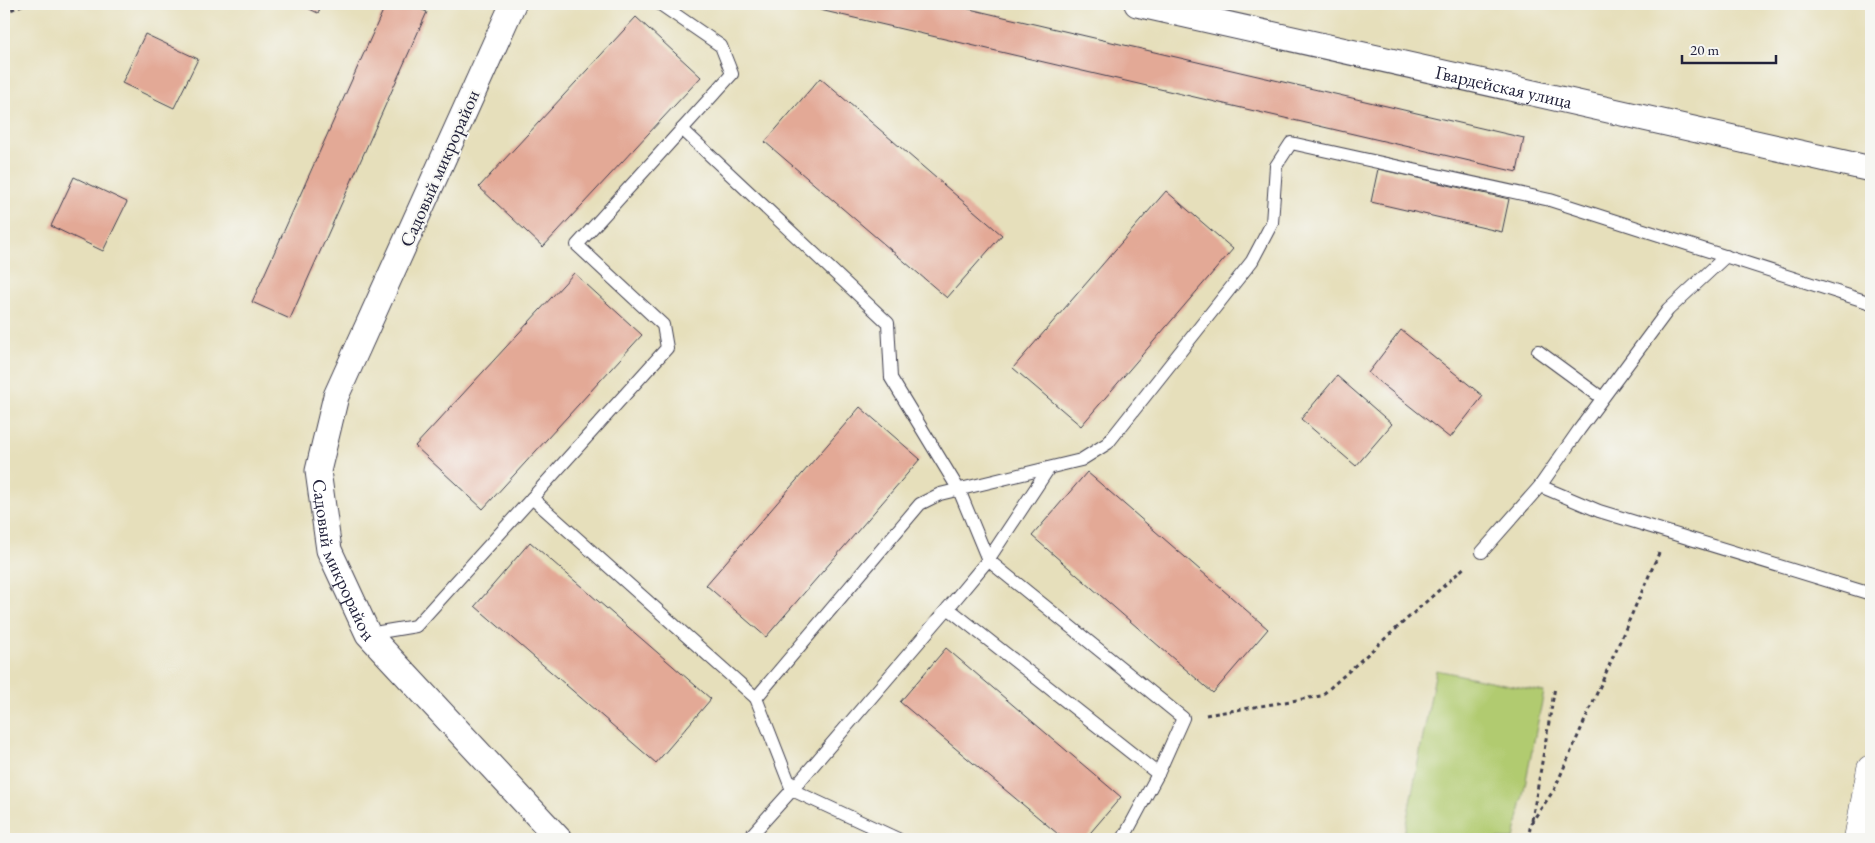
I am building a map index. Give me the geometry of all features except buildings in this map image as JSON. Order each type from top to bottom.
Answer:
[{"type":"main road","points":[[1858,839],[1871,769]]},
{"type":"street","name":"Садовый микрорайон","points":[[513,4],[336,396],[318,471],[329,550],[368,634],[559,839]]},
{"type":"street","name":"Гвардейская улица","points":[[1137,4],[1871,169]]},
{"type":"lane","points":[[368,634],[416,626],[667,348],[663,325],[577,245],[732,74],[721,46],[660,4]]},
{"type":"lane","points":[[682,129],[888,323],[891,378],[959,490],[988,560],[1183,718],[1158,774],[1123,839]]},
{"type":"lane","points":[[756,698],[920,504],[940,494],[1081,460],[1108,443],[1252,261],[1272,223],[1276,166],[1291,143],[1550,200],[1871,303]]},
{"type":"lane","points":[[1482,552],[1540,486],[1602,398],[1668,310],[1726,256]]},
{"type":"lane","points":[[1538,352],[1602,398]]},
{"type":"lane","points":[[748,839],[988,560],[1049,468]]},
{"type":"lane","points":[[1540,486],[1598,511],[1871,594]]},
{"type":"lane","points":[[532,498],[756,698],[792,790],[898,839]]},
{"type":"lane","points":[[948,608],[1158,774]]},
{"type":"path","points":[[4,13],[24,4]]},
{"type":"path","points":[[1531,823],[1554,790],[1668,532]]},
{"type":"path","points":[[1183,718],[1320,696],[1482,552]]},
{"type":"path","points":[[1528,839],[1555,687]]},
{"type":"green space","points":[[1436,670],[1544,692],[1514,839],[1403,839]]}]
